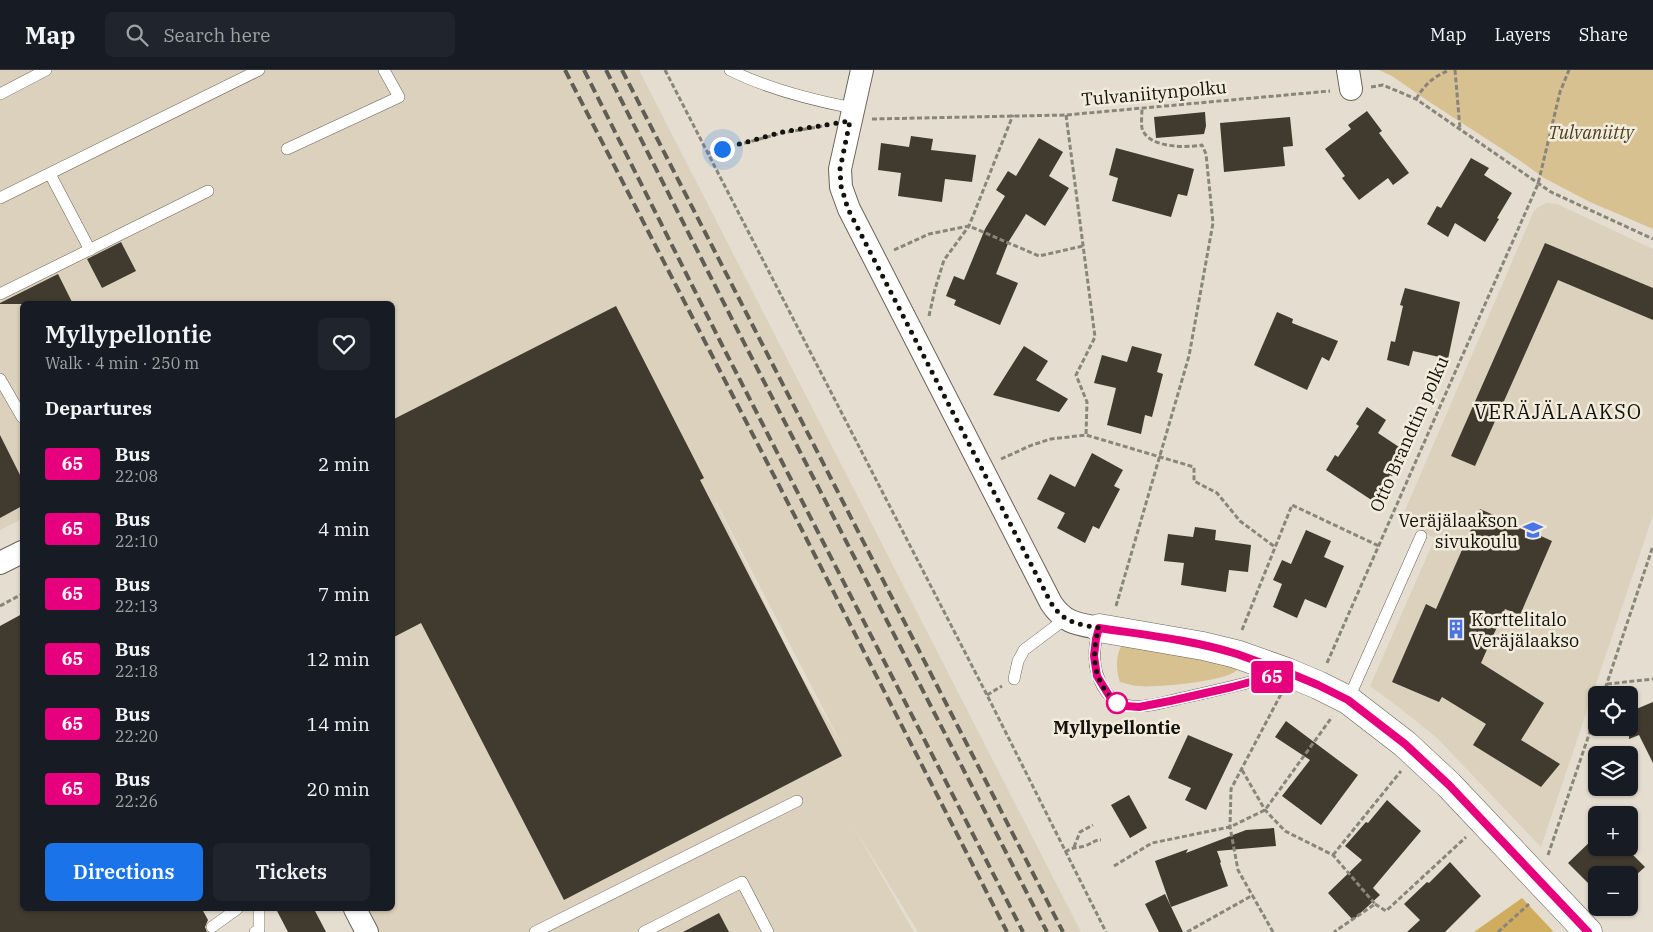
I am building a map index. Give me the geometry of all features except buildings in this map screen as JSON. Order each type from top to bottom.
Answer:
[{"type":"street","points":[[862,70],[840,169],[841,186],[848,209],[1058,613],[1065,619],[1107,620],[1236,654],[1284,683],[1318,685],[1342,705],[1405,744],[1442,778],[1541,892],[1588,932]]},
{"type":"street","points":[[0,563],[20,553]]},
{"type":"street","points":[[356,911],[367,932]]},
{"type":"lane","points":[[0,94],[46,70]]},
{"type":"lane","points":[[0,198],[259,70]]},
{"type":"lane","points":[[287,149],[399,97],[384,70]]},
{"type":"lane","points":[[730,70],[777,89],[852,114]]},
{"type":"lane","points":[[50,174],[90,250]]},
{"type":"lane","points":[[0,294],[208,191]]},
{"type":"lane","points":[[0,379],[19,406]]},
{"type":"lane","points":[[1342,705],[1421,536]]},
{"type":"lane","points":[[1014,679],[1018,661],[1024,650],[1065,619]]},
{"type":"lane","points":[[1107,620],[1096,639],[1094,656],[1097,676],[1110,697],[1117,703],[1139,707],[1232,687],[1284,683]]},
{"type":"lane","points":[[535,932],[797,801]]},
{"type":"lane","points":[[644,932],[742,882],[768,932]]},
{"type":"lane","points":[[212,927],[234,911]]},
{"type":"lane","points":[[255,932],[259,930],[259,911]]},
{"type":"path","points":[[665,70],[987,695],[1106,932]]},
{"type":"path","points":[[1416,99],[1424,86],[1433,78],[1449,70]]},
{"type":"path","points":[[1455,70],[1460,130]]},
{"type":"path","name":"Otto Brandtin polku","points":[[1318,685],[1538,184],[1560,92],[1568,70]]},
{"type":"path","name":"Tulvaniitynpolku","points":[[708,153],[852,114],[868,119],[1066,115],[1142,108],[1350,80],[1383,85],[1416,99],[1551,192],[1653,239]]},
{"type":"path","points":[[1107,620],[1189,356],[1213,223],[1206,154],[1202,145],[1189,148],[1154,141],[1146,135],[1142,128],[1142,108]]},
{"type":"path","points":[[928,324],[935,289],[944,260],[969,226],[1013,115]]},
{"type":"path","points":[[1066,115],[1095,336],[1076,375],[1087,402],[1086,435]]},
{"type":"path","points":[[891,252],[929,234],[969,226],[1039,256],[1083,246]]},
{"type":"path","points":[[999,460],[1032,445],[1051,439],[1086,435],[1194,467],[1194,481],[1218,494],[1240,521],[1275,547]]},
{"type":"path","points":[[1241,633],[1292,505],[1379,546]]},
{"type":"path","points":[[1653,546],[1607,684],[1653,679]]},
{"type":"path","points":[[0,606],[20,595]]},
{"type":"path","points":[[1273,932],[1238,870],[1230,827],[1231,789],[1284,683]]},
{"type":"path","points":[[1114,866],[1152,843],[1230,827],[1265,810],[1342,705]]},
{"type":"path","points":[[1498,932],[1541,892],[1546,860],[1588,736]]},
{"type":"path","points":[[1242,770],[1265,810],[1285,831],[1333,855],[1375,904],[1386,911],[1472,831]]},
{"type":"path","points":[[1333,855],[1401,770]]},
{"type":"path","points":[[1074,847],[1080,832],[1093,826]]},
{"type":"path","points":[[1065,852],[1074,847],[1086,846],[1095,840],[1101,840]]},
{"type":"path","points":[[1186,932],[1253,895]]},
{"type":"path","points":[[1334,932],[1375,904]]},
{"type":"shaded area","points":[[0,70],[639,70],[1081,932],[918,932],[852,824],[914,932],[378,932],[367,911],[395,911],[395,301],[20,301],[20,520],[0,530]],"holes":[[[715,502],[716,502],[843,747],[796,667]]]},
{"type":"shaded area","name":"Veräjälaakson sivukoulu","points":[[1546,203],[1557,204],[1653,249],[1653,515],[1595,686],[1588,686],[1588,708],[1541,847],[1437,738],[1370,686],[1435,538],[1400,522],[1533,213],[1537,208]]},
{"type":"shaded area","points":[[1522,898],[1553,931],[1474,932]]},
{"type":"green space","name":"Tulvaniitty","points":[[1379,70],[1653,70],[1653,229],[1590,202],[1544,178],[1392,76]]},
{"type":"green space","points":[[1124,643],[1187,652],[1237,669],[1228,675],[1203,681],[1158,686],[1136,686],[1120,682],[1117,662],[1119,651]]},
{"type":"railway","points":[[565,70],[1007,932]]},
{"type":"railway","points":[[584,70],[720,341],[1023,932]]},
{"type":"railway","points":[[606,70],[1047,932]]},
{"type":"railway","points":[[622,70],[1063,932]]},
{"type":"bus line","name":"65","points":[[1270,666],[1236,654],[1203,646],[1099,628],[1094,656],[1097,676],[1110,697],[1117,703],[1126,706],[1139,707],[1170,701],[1287,672],[1348,700],[1405,744],[1449,785],[1588,932]]},
{"type":"place","name":"Veräjälaakson sivukoulu","points":[[1533,530]]},
{"type":"place","name":"Korttelitalo Veräjälaakso","points":[[1456,629]]},
{"type":"place","name":"Myllypellontie","points":[[1117,703]]},
{"type":"district","name":"VERÄJÄLAAKSO","points":[[1558,411]]},
{"type":"route","points":[[722,149],[782,132],[850,121],[840,169],[841,186],[848,209],[1051,603],[1065,619],[1099,628],[1094,656],[1097,676],[1110,697],[1117,703]]}]
